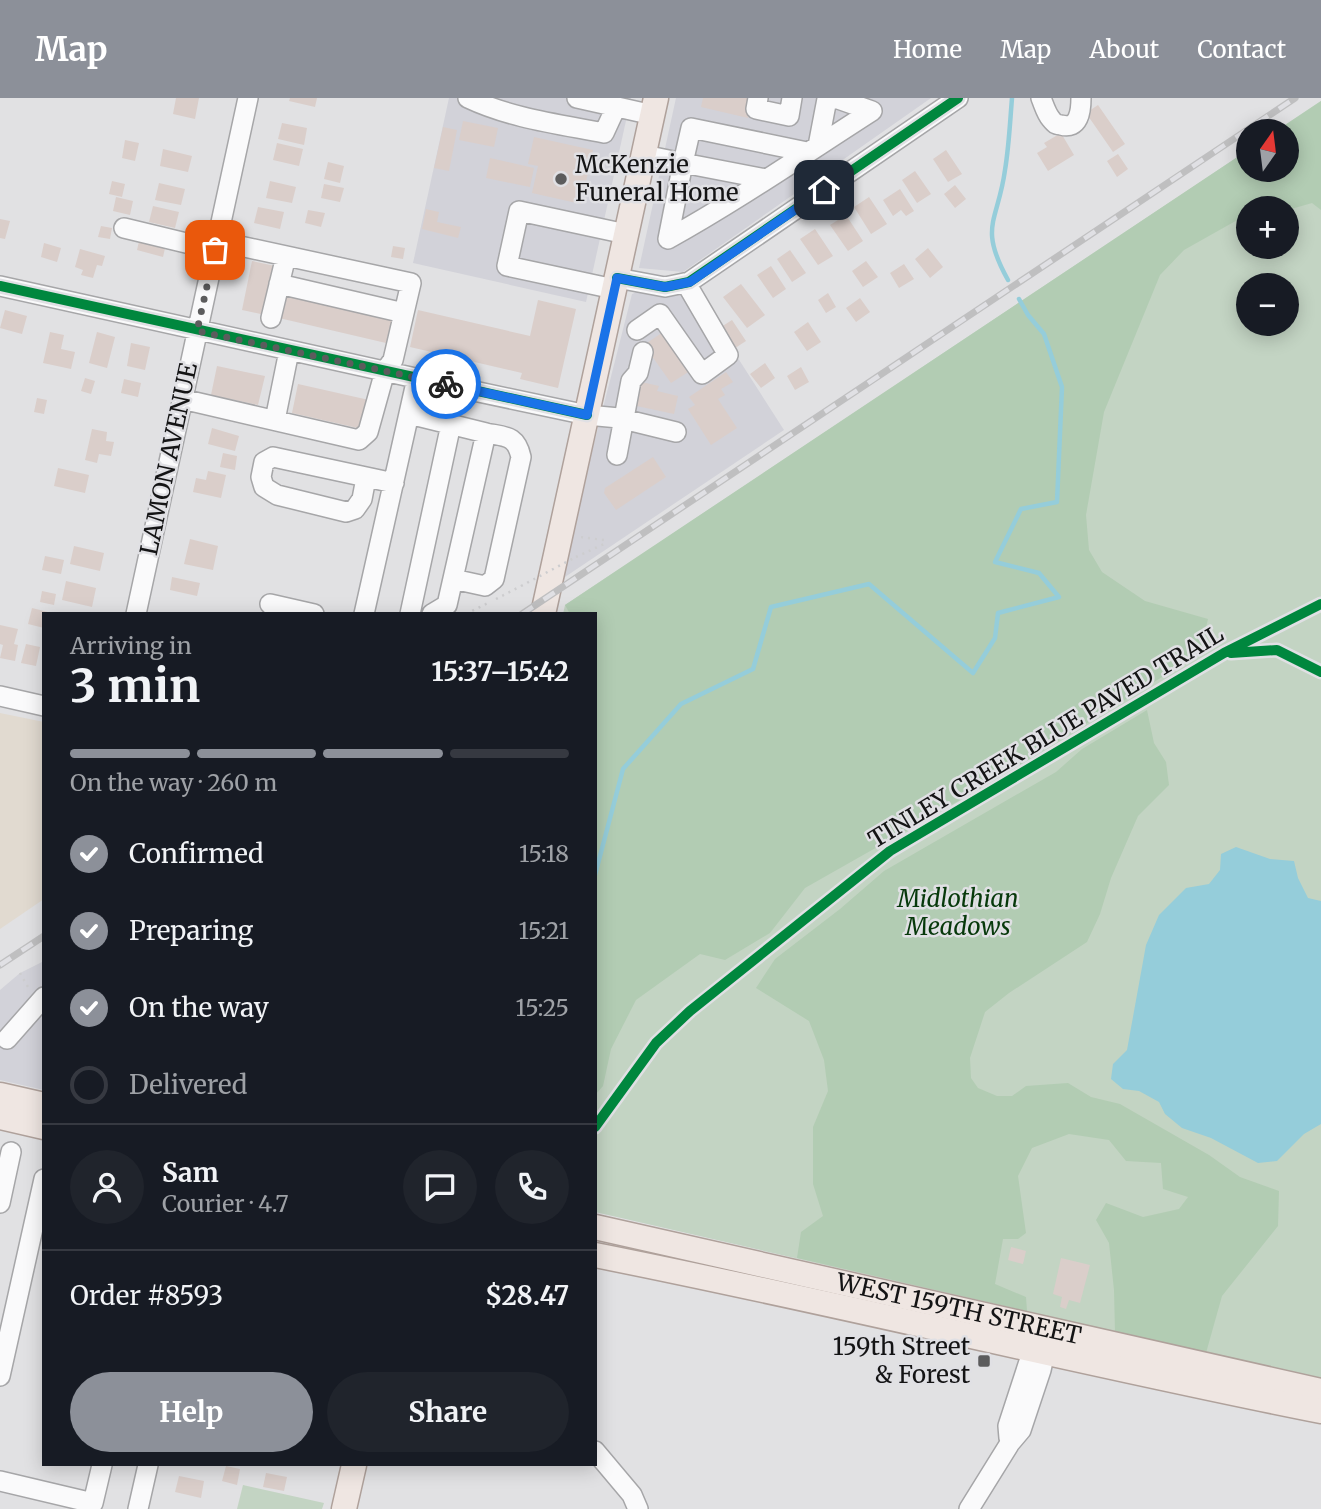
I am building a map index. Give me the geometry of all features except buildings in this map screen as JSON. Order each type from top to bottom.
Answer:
[{"type":"main road","points":[[543,612],[654,106]]},
{"type":"main road","points":[[0,1095],[42,1105]]},
{"type":"main road","points":[[0,1117],[42,1127]]},
{"type":"main road","name":"WEST 159TH STREET","points":[[597,1228],[1222,1392],[1321,1411]]},
{"type":"main road","name":"WEST 159TH STREET","points":[[597,1255],[1039,1343],[1321,1391]]},
{"type":"main road","points":[[344,1509],[354,1466]]},
{"type":"street","name":"LAMON AVENUE","points":[[135,612],[248,98]]},
{"type":"street","points":[[479,101],[508,98]]},
{"type":"street","points":[[577,98],[616,107],[654,106]]},
{"type":"street","points":[[758,98],[756,109],[789,116],[792,98]]},
{"type":"street","points":[[626,234],[519,211],[507,266],[616,284],[665,287],[685,283],[958,98]]},
{"type":"street","points":[[1041,98],[1049,118],[1056,124],[1067,127],[1079,118],[1081,98]]},
{"type":"street","points":[[479,101],[537,120],[604,133],[616,107]]},
{"type":"street","points":[[691,128],[813,149],[668,239],[683,163],[691,128]]},
{"type":"street","points":[[644,155],[766,179]]},
{"type":"street","points":[[124,228],[286,256],[411,283],[393,360],[385,371],[369,432],[359,440],[182,399]]},
{"type":"street","points":[[271,318],[286,256]]},
{"type":"street","points":[[657,286],[660,314],[702,374],[727,355],[685,283]]},
{"type":"street","points":[[279,285],[404,313]]},
{"type":"street","points":[[0,286],[289,351],[587,415],[625,419],[676,432]]},
{"type":"street","points":[[637,330],[660,314]]},
{"type":"street","points":[[275,421],[289,351]]},
{"type":"street","points":[[617,455],[631,381],[638,373],[643,352]]},
{"type":"street","points":[[364,612],[417,378]]},
{"type":"street","points":[[409,414],[512,439],[518,444],[522,457],[494,579],[485,586],[453,579]]},
{"type":"street","points":[[410,612],[451,424]]},
{"type":"street","points":[[435,612],[447,605],[486,433]]},
{"type":"street","points":[[366,478],[362,499],[355,509],[346,512],[277,495],[264,487],[261,477],[264,462],[273,457],[394,483]]},
{"type":"street","points":[[270,604],[305,612]]},
{"type":"street","points":[[0,696],[42,706]]},
{"type":"street","points":[[7,1039],[42,999]]},
{"type":"street","points":[[0,1203],[11,1152]]},
{"type":"street","points":[[0,1376],[42,1189]]},
{"type":"street","points":[[969,1509],[1021,1430],[1039,1343]]},
{"type":"street","points":[[597,1453],[632,1495],[638,1509]]},
{"type":"street","points":[[0,1481],[93,1503],[102,1466]]},
{"type":"street","points":[[138,1509],[148,1466]]},
{"type":"path","points":[[521,586],[604,544],[604,540],[573,537]]},
{"type":"shaded area","points":[[449,98],[631,98],[586,302],[413,263]]},
{"type":"shaded area","points":[[676,98],[931,98],[683,272],[639,268]]},
{"type":"shaded area","points":[[693,288],[784,430],[559,581],[632,294],[644,289]]},
{"type":"shaded area","points":[[0,713],[42,722],[42,900],[0,929]]},
{"type":"shaded area","points":[[42,962],[42,1090],[0,1080],[0,990],[20,973]]},
{"type":"green space","name":"Midlothian Meadows","points":[[1321,101],[1321,1379],[597,1212],[597,612],[563,612],[565,605],[1236,158],[1236,182],[1299,182],[1299,119],[1294,119]]},
{"type":"green space","points":[[1321,101],[1321,210],[1312,203],[1299,207],[1299,196],[1236,196],[1236,221],[1184,250],[1160,275],[1104,412],[1086,515],[1089,550],[1102,572],[1145,601],[1208,619],[1202,644],[1167,674],[983,787],[805,888],[770,933],[725,960],[700,954],[636,1000],[611,1049],[603,1086],[597,1093],[597,612],[569,612],[565,605],[1236,158],[1236,182],[1299,182],[1299,119],[1294,119]]},
{"type":"green space","points":[[1147,710],[1154,743],[1166,762],[1169,785],[1138,816],[1087,942],[985,1012],[970,1058],[971,1078],[978,1088],[997,1096],[1012,1096],[1026,1086],[1068,1083],[1091,1097],[1120,1104],[1209,1155],[1240,1177],[1279,1191],[1278,1226],[1222,1296],[1206,1353],[1115,1332],[1109,1243],[1096,1220],[1106,1203],[1143,1217],[1179,1209],[1188,1197],[1163,1189],[1161,1163],[1126,1161],[1109,1140],[1069,1134],[1032,1148],[1018,1176],[1026,1233],[1018,1239],[1003,1239],[995,1284],[1026,1297],[1027,1311],[797,1258],[801,1232],[823,1216],[813,1184],[813,1127],[828,1091],[824,1060],[809,1021],[756,988],[775,959],[884,871],[1056,772],[1082,749]]},
{"type":"green space","points":[[243,1485],[324,1503],[322,1509],[237,1509]]},
{"type":"water","points":[[1236,847],[1270,859],[1294,861],[1298,878],[1308,898],[1321,901],[1321,1124],[1304,1134],[1277,1161],[1258,1163],[1211,1138],[1182,1128],[1165,1114],[1159,1102],[1139,1091],[1123,1089],[1111,1079],[1113,1064],[1127,1050],[1146,945],[1159,915],[1186,888],[1209,884],[1220,870],[1221,854]]},
{"type":"waterway","points":[[1008,280],[999,262],[992,235],[1006,161],[1012,98]]},
{"type":"waterway","points":[[597,867],[623,769],[681,704],[753,669],[771,607],[869,584],[973,673],[995,638],[998,613],[1059,597],[1039,573],[995,562],[1021,509],[1057,502],[1062,387],[1044,334],[1019,299]]},
{"type":"railway","points":[[525,612],[1295,98]]},
{"type":"railway","points":[[0,965],[42,937]]},
{"type":"cycle path","points":[[617,278],[665,287],[689,282],[958,98]]},
{"type":"cycle path","points":[[0,286],[587,415]]},
{"type":"cycle path","name":"TINLEY CREEK BLUE PAVED TRAIL","points":[[597,1124],[656,1043],[690,1011],[890,851],[1224,653],[1321,604]]},
{"type":"cycle path","name":"TINLEY CREEK BLUE PAVED TRAIL","points":[[1231,653],[1277,650],[1321,672]]},
{"type":"way so far","points":[[215,250],[197,331],[446,384]]},
{"type":"place","name":"McKenzie Funeral Home","points":[[561,179]]},
{"type":"place","name":"159th Street & Forest","points":[[984,1361]]},
{"type":"route","points":[[446,384],[587,415],[617,278],[665,287],[690,282],[824,190]]}]
